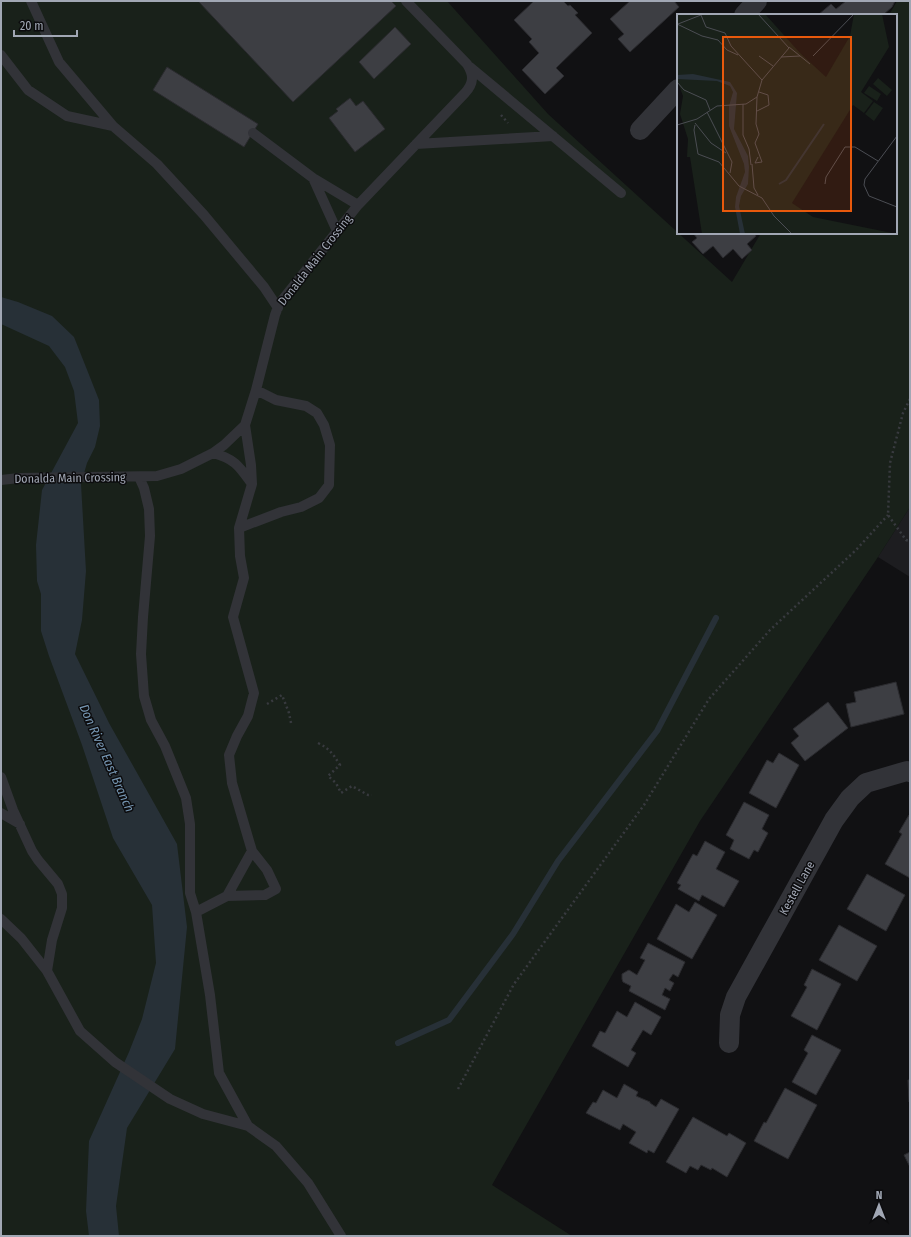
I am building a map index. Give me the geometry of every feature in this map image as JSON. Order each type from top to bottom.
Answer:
[{"type":"street","points":[[745,14],[756,1]]},
{"type":"street","points":[[640,130],[677,89]]},
{"type":"street","name":"Kestell Lane","points":[[729,1044],[730,1015],[736,997],[834,820],[850,798],[866,783],[907,771],[910,772]]},
{"type":"lane","points":[[31,1],[59,62],[113,126],[157,164],[204,215],[264,287],[278,308]]},
{"type":"lane","points":[[406,1],[467,64],[621,193]]},
{"type":"lane","points":[[1,54],[28,90],[67,116],[113,126]]},
{"type":"lane","name":"Donalda Main Crossing","points":[[1,480],[19,478],[139,477],[166,474],[213,453],[224,445],[245,425],[278,308],[358,205],[470,87],[472,75],[467,64]]},
{"type":"lane","points":[[252,133],[313,178],[358,205]]},
{"type":"lane","points":[[416,144],[552,136]]},
{"type":"lane","points":[[313,178],[337,232]]},
{"type":"lane","points":[[239,528],[281,512],[301,507],[319,498],[329,485],[330,445],[324,425],[317,413],[306,406],[276,400],[256,390]]},
{"type":"lane","points":[[196,912],[227,896],[265,895],[276,889],[267,870],[252,851],[232,783],[229,755],[248,716],[254,693],[233,618],[244,578],[240,556],[239,528],[252,484],[251,465],[245,425]]},
{"type":"lane","points":[[213,453],[226,456],[239,466],[252,484]]},
{"type":"lane","points":[[139,477],[144,488],[149,509],[150,536],[141,654],[144,696],[151,720],[165,746],[186,798],[190,824],[190,893],[196,912],[210,995],[219,1073],[248,1126]]},
{"type":"lane","points":[[1,776],[20,824],[38,860],[58,884],[62,894],[62,908],[52,940],[47,971]]},
{"type":"lane","points":[[1,813],[20,824]]},
{"type":"lane","points":[[227,896],[252,851]]},
{"type":"lane","points":[[1,919],[21,938],[47,971],[80,1031],[115,1062],[170,1099],[203,1114],[248,1126],[276,1146],[308,1183],[341,1236]]},
{"type":"path","points":[[910,399],[903,413],[890,463],[888,515],[906,540],[910,541]]},
{"type":"path","points":[[458,1090],[514,984],[644,805],[709,699],[770,630],[856,550],[888,515]]},
{"type":"path","points":[[282,695],[291,723]]},
{"type":"path","points":[[318,743],[327,747],[334,754],[340,765],[328,776],[336,783],[341,793],[352,786],[368,796],[372,796]]},
{"type":"shaded area","points":[[1,1],[447,1],[548,114],[677,232],[677,234],[679,234],[732,282],[760,234],[897,234],[897,14],[890,14],[897,1],[910,1],[910,507],[700,821],[492,1185],[572,1236],[1,1236]]},
{"type":"shaded area","points":[[910,507],[910,577],[878,557]]},
{"type":"water","name":"Don River East Branch","points":[[1,297],[18,302],[52,316],[74,337],[99,400],[100,426],[95,447],[87,463],[81,484],[86,571],[82,620],[75,654],[109,723],[177,844],[187,927],[175,1049],[127,1128],[116,1206],[119,1236],[89,1236],[86,1211],[89,1141],[129,1052],[142,1019],[156,963],[152,905],[113,838],[82,745],[41,631],[41,594],[37,581],[36,545],[42,490],[78,423],[74,391],[65,367],[49,346],[1,324]]},
{"type":"building","points":[[198,1],[391,1],[396,6],[293,102]]},
{"type":"building","points":[[534,1],[563,1],[568,6],[570,5],[578,13],[575,15],[592,33],[556,68],[564,76],[545,94],[522,70],[539,53],[529,42],[532,39],[514,20]]},
{"type":"building","points":[[630,1],[674,1],[679,7],[630,52],[618,39],[624,34],[610,19]]},
{"type":"building","points":[[846,1],[895,1],[892,7],[884,14],[819,14],[831,4],[836,9]]},
{"type":"building","points":[[395,27],[411,44],[374,79],[359,62]]},
{"type":"building","points":[[167,67],[258,124],[244,147],[153,90]]},
{"type":"building","points":[[350,98],[356,106],[363,101],[385,129],[355,152],[329,118],[338,111],[336,109]]},
{"type":"building","points":[[694,234],[755,234],[756,236],[747,244],[752,250],[742,259],[733,249],[723,258],[713,246],[703,254],[692,242],[697,238]]},
{"type":"building","points":[[896,682],[904,714],[851,727],[846,704],[856,702],[854,692]]},
{"type":"building","points":[[828,702],[848,728],[805,761],[791,743],[799,736],[793,729]]},
{"type":"building","points":[[779,753],[799,765],[776,808],[749,793],[767,760],[773,763]]},
{"type":"building","points":[[744,802],[769,815],[762,829],[768,833],[758,852],[754,850],[749,859],[730,849],[734,840],[726,835]]},
{"type":"building","points":[[909,815],[910,878],[885,864],[902,834],[899,832]]},
{"type":"building","points":[[705,841],[725,852],[716,869],[739,881],[724,907],[702,895],[699,901],[678,889],[681,885],[677,883],[693,854],[697,856]]},
{"type":"building","points":[[867,874],[905,895],[886,931],[847,909]]},
{"type":"building","points":[[695,902],[717,915],[692,959],[657,939],[676,904],[689,912]]},
{"type":"building","points":[[839,925],[877,946],[857,981],[819,960]]},
{"type":"building","points":[[648,943],[685,962],[678,977],[673,974],[669,980],[674,983],[670,991],[665,988],[662,995],[670,999],[665,1010],[629,991],[631,986],[623,982],[622,979],[622,974],[629,970],[637,975],[645,960],[640,958]]},
{"type":"building","points":[[812,969],[841,984],[817,1030],[791,1016],[807,987],[804,985]]},
{"type":"building","points":[[635,1002],[661,1017],[651,1035],[643,1030],[631,1050],[636,1053],[628,1067],[592,1046],[600,1031],[605,1033],[617,1011],[627,1017]]},
{"type":"building","points":[[812,1035],[841,1050],[816,1095],[792,1082],[808,1053],[804,1050]]},
{"type":"building","points":[[908,1080],[910,1080],[910,1102],[909,1102]]},
{"type":"building","points":[[624,1084],[638,1092],[636,1096],[650,1102],[656,1107],[661,1099],[679,1109],[654,1153],[648,1150],[647,1153],[629,1143],[636,1132],[623,1124],[620,1130],[586,1113],[593,1102],[596,1103],[603,1090],[617,1098]]},
{"type":"building","points":[[785,1088],[817,1105],[788,1159],[754,1141],[764,1122],[766,1123]]},
{"type":"building","points":[[693,1117],[727,1136],[729,1133],[746,1143],[727,1177],[712,1168],[711,1170],[701,1165],[698,1170],[690,1166],[686,1173],[666,1162]]},
{"type":"building","points":[[910,1152],[910,1167],[904,1155]]},
{"type":"waterway","points":[[398,1043],[449,1020],[513,934],[558,861],[657,731],[716,618]]}]
